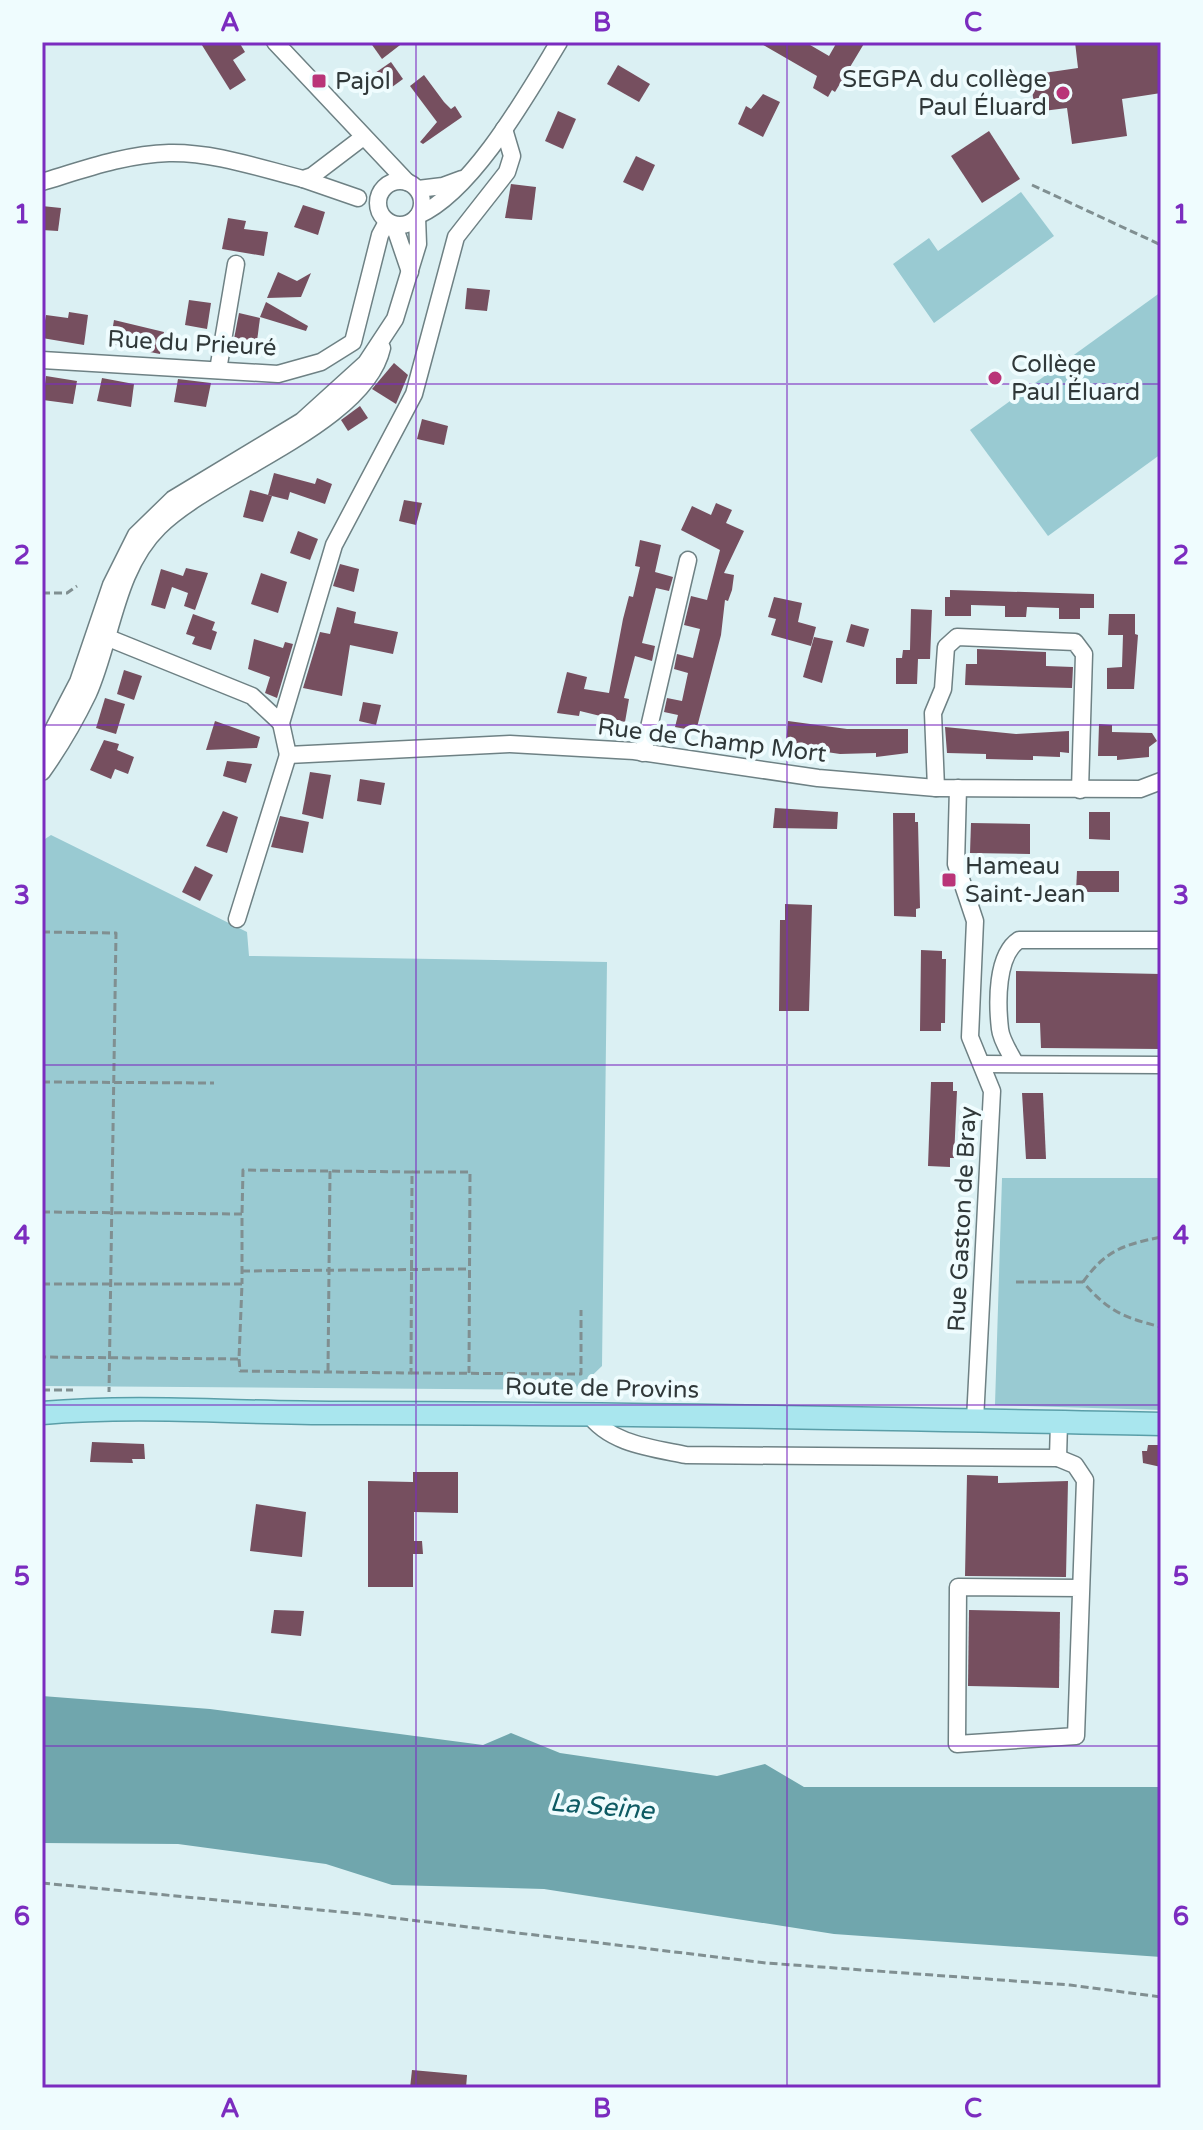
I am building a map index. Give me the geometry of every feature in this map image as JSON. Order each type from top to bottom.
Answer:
[{"type":"main road","name":"Route de Provins","points":[[42,1413],[109,1407],[292,1414],[588,1413],[1161,1424]]},
{"type":"street","points":[[42,772],[88,693],[121,558],[150,519],[173,499],[302,421],[366,363],[395,319],[418,244],[418,216],[423,202],[412,185],[368,144],[275,42]]},
{"type":"street","points":[[391,223],[409,224],[442,201],[504,129],[559,42]]},
{"type":"street","points":[[237,919],[288,755],[281,723],[334,545],[414,394],[456,237],[507,172],[512,156],[504,129]]},
{"type":"street","points":[[303,179],[368,144]]},
{"type":"street","points":[[368,144],[385,186]]},
{"type":"street","points":[[42,182],[101,165],[168,153],[223,158],[303,179],[358,198]]},
{"type":"street","points":[[410,272],[391,223],[377,202],[385,186],[396,181],[443,186],[463,178]]},
{"type":"street","name":"Rue du Prieuré","points":[[42,360],[278,374],[321,362],[353,342],[380,235],[391,223]]},
{"type":"street","points":[[218,370],[236,264]]},
{"type":"street","points":[[643,753],[688,560]]},
{"type":"street","points":[[102,635],[252,696],[281,723]]},
{"type":"street","points":[[42,751],[64,715],[102,635]]},
{"type":"street","points":[[936,788],[933,713],[943,689],[946,647],[957,637],[1075,642],[1084,654],[1080,790]]},
{"type":"street","name":"Rue de Champ Mort","points":[[288,755],[510,744],[643,753],[818,778],[936,788],[1140,789],[1161,781]]},
{"type":"street","name":"Rue Gaston de Bray","points":[[958,788],[956,864],[975,921],[970,1037],[992,1091],[975,1420]]},
{"type":"street","points":[[1015,1063],[999,1032],[1003,960],[1009,947],[1019,940],[1161,940]]},
{"type":"street","points":[[982,1064],[1161,1065]]},
{"type":"street","points":[[588,1413],[598,1428],[635,1444],[686,1455],[1058,1458],[1075,1465],[1085,1480],[1076,1736],[957,1744],[958,1587],[1081,1588]]},
{"type":"street","points":[[1058,1458],[1059,1422]]},
{"type":"path","points":[[1032,185],[1161,245]]},
{"type":"path","points":[[42,593],[67,593],[77,586]]},
{"type":"path","points":[[42,932],[116,933],[109,1407]]},
{"type":"path","points":[[42,1082],[214,1083]]},
{"type":"path","points":[[469,1373],[470,1172],[243,1170],[240,1371],[581,1374],[581,1310]]},
{"type":"path","points":[[328,1372],[330,1171]]},
{"type":"path","points":[[411,1373],[412,1172]]},
{"type":"path","points":[[42,1212],[242,1214]]},
{"type":"path","points":[[1083,1282],[1100,1259],[1128,1244],[1161,1237]]},
{"type":"path","points":[[242,1271],[470,1269]]},
{"type":"path","points":[[1016,1282],[1083,1282],[1104,1306],[1127,1318],[1161,1327]]},
{"type":"path","points":[[42,1284],[242,1284]]},
{"type":"path","points":[[42,1357],[239,1359]]},
{"type":"path","points":[[42,1883],[361,1914],[766,1963],[1070,1985],[1161,1997]]},
{"type":"shaded area","points":[[1021,192],[1054,236],[934,323],[893,264],[929,238],[938,251]]},
{"type":"shaded area","points":[[1161,292],[1161,454],[1048,536],[970,430]]},
{"type":"shaded area","points":[[51,835],[247,932],[249,956],[607,962],[602,1366],[577,1390],[42,1386],[42,841]]},
{"type":"shaded area","points":[[1002,1178],[1161,1178],[1161,1410],[995,1405]]},
{"type":"water","name":"La Seine","points":[[42,1696],[210,1709],[483,1745],[511,1733],[560,1753],[717,1776],[765,1764],[804,1787],[1161,1787],[1161,1957],[834,1934],[544,1889],[392,1885],[326,1864],[178,1844],[42,1843]]},
{"type":"building","points":[[200,42],[239,42],[245,52],[233,60],[246,80],[230,90]]},
{"type":"building","points":[[370,42],[404,42],[382,59]]},
{"type":"building","points":[[758,42],[805,42],[829,56],[837,42],[865,42],[835,92],[832,90],[828,97],[813,88],[817,76]]},
{"type":"building","points":[[1075,42],[1161,42],[1161,93],[1122,99],[1127,136],[1072,144],[1067,108],[1035,112],[1030,75],[1078,68]]},
{"type":"building","points":[[391,62],[403,79],[388,90],[375,73]]},
{"type":"building","points":[[618,65],[650,84],[639,102],[607,84]]},
{"type":"building","points":[[424,75],[444,102],[451,109],[455,106],[462,117],[423,144],[420,142],[437,122],[410,86]]},
{"type":"building","points":[[763,94],[780,102],[763,137],[738,124],[746,106],[751,109]]},
{"type":"building","points":[[558,111],[576,119],[563,149],[545,141]]},
{"type":"building","points":[[989,131],[1020,179],[982,203],[951,156]]},
{"type":"building","points":[[636,156],[655,165],[643,191],[623,182]]},
{"type":"building","points":[[511,184],[536,187],[532,220],[505,218]]},
{"type":"building","points":[[303,205],[325,212],[318,235],[294,227]]},
{"type":"building","points":[[42,206],[61,208],[58,231],[42,230]]},
{"type":"building","points":[[228,218],[246,221],[244,229],[268,232],[264,256],[222,249]]},
{"type":"building","points":[[278,272],[297,281],[311,273],[301,297],[267,298]]},
{"type":"building","points":[[467,288],[490,290],[487,311],[465,309]]},
{"type":"building","points":[[189,300],[211,303],[207,329],[185,325]]},
{"type":"building","points":[[266,302],[308,326],[306,331],[260,317]]},
{"type":"building","points":[[69,312],[88,315],[84,345],[42,338],[46,315],[68,318]]},
{"type":"building","points":[[239,313],[260,318],[257,341],[234,339]]},
{"type":"building","points":[[114,320],[164,332],[160,354],[110,344]]},
{"type":"building","points":[[394,363],[408,375],[396,404],[372,389]]},
{"type":"building","points":[[46,376],[77,381],[73,404],[43,400]]},
{"type":"building","points":[[102,378],[134,384],[131,407],[97,401]]},
{"type":"building","points":[[178,379],[211,383],[206,407],[174,402]]},
{"type":"building","points":[[360,406],[368,418],[348,431],[341,420]]},
{"type":"building","points":[[422,419],[448,426],[444,445],[417,439]]},
{"type":"building","points":[[274,473],[315,484],[317,478],[332,484],[325,504],[290,492],[288,500],[268,495]]},
{"type":"building","points":[[250,490],[272,496],[263,522],[243,517]]},
{"type":"building","points":[[404,500],[422,503],[416,525],[399,521]]},
{"type":"building","points":[[716,503],[732,510],[726,523],[744,531],[724,573],[734,575],[732,590],[728,601],[725,600],[721,635],[696,731],[675,727],[678,715],[664,712],[667,698],[682,701],[688,673],[674,669],[677,654],[693,658],[700,629],[684,625],[691,596],[707,600],[720,550],[681,530],[692,506],[711,515]]},
{"type":"building","points":[[298,531],[318,539],[310,560],[290,553]]},
{"type":"building","points":[[640,540],[661,545],[655,572],[673,577],[669,591],[656,588],[642,643],[655,646],[652,661],[635,656],[624,698],[629,699],[625,722],[580,711],[579,716],[557,713],[567,672],[587,677],[584,689],[609,693],[623,619],[629,596],[633,597],[640,567],[635,566]]},
{"type":"building","points":[[340,564],[359,569],[354,592],[333,586]]},
{"type":"building","points":[[186,568],[208,573],[195,610],[184,606],[188,593],[172,587],[165,609],[151,605],[161,569],[183,576]]},
{"type":"building","points":[[261,573],[287,582],[278,613],[251,604]]},
{"type":"building","points":[[950,590],[1094,594],[1094,608],[1080,608],[1080,619],[1059,619],[1059,608],[1027,607],[1026,617],[1005,617],[1005,606],[971,605],[971,616],[945,616],[945,597],[950,597]]},
{"type":"building","points":[[774,597],[802,603],[798,622],[816,627],[811,646],[771,635],[776,619],[768,617]]},
{"type":"building","points":[[337,607],[356,612],[354,623],[398,632],[393,654],[350,645],[342,696],[303,688],[320,632],[330,634]]},
{"type":"building","points":[[911,609],[932,610],[930,659],[918,659],[917,684],[896,684],[896,658],[902,658],[903,650],[910,650]]},
{"type":"building","points":[[193,614],[215,622],[212,630],[217,632],[211,650],[192,644],[195,637],[186,634]]},
{"type":"building","points":[[1109,614],[1135,614],[1135,634],[1138,635],[1134,689],[1107,689],[1107,668],[1122,667],[1123,635],[1108,635]]},
{"type":"building","points":[[851,624],[869,629],[864,647],[846,642]]},
{"type":"building","points":[[814,637],[833,641],[822,683],[803,677]]},
{"type":"building","points":[[254,639],[283,648],[285,642],[293,644],[277,698],[265,693],[270,677],[248,669]]},
{"type":"building","points":[[977,649],[1046,652],[1046,666],[1073,667],[1072,688],[965,685],[966,664],[977,664]]},
{"type":"building","points":[[124,670],[142,676],[134,700],[117,694]]},
{"type":"building","points":[[105,698],[125,704],[116,734],[96,728]]},
{"type":"building","points":[[363,702],[381,705],[376,725],[359,721]]},
{"type":"building","points":[[215,721],[260,737],[257,748],[206,750]]},
{"type":"building","points":[[788,721],[847,729],[908,729],[908,753],[876,757],[876,753],[840,754],[793,747],[793,744],[786,743]]},
{"type":"building","points":[[1099,724],[1112,725],[1112,732],[1152,733],[1157,741],[1149,747],[1149,757],[1117,760],[1117,756],[1098,756]]},
{"type":"building","points":[[945,727],[1016,734],[1069,731],[1069,753],[1060,752],[1060,757],[1033,756],[1033,760],[986,759],[986,754],[947,753]]},
{"type":"building","points":[[104,740],[119,744],[117,750],[134,757],[128,774],[115,769],[111,779],[90,770]]},
{"type":"building","points":[[227,761],[252,764],[246,783],[223,776]]},
{"type":"building","points":[[310,772],[331,775],[323,819],[302,814]]},
{"type":"building","points":[[360,779],[385,783],[381,805],[357,801]]},
{"type":"building","points":[[775,808],[838,812],[837,829],[773,828]]},
{"type":"building","points":[[223,811],[238,817],[227,853],[206,846]]},
{"type":"building","points":[[1089,812],[1110,812],[1110,840],[1089,839]]},
{"type":"building","points":[[893,813],[915,813],[915,822],[918,822],[920,908],[916,909],[916,917],[894,916]]},
{"type":"building","points":[[280,816],[309,822],[303,853],[271,847]]},
{"type":"building","points":[[971,823],[1030,824],[1030,854],[970,853]]},
{"type":"building","points":[[195,866],[213,875],[200,901],[182,892]]},
{"type":"building","points":[[1077,871],[1119,871],[1119,892],[1076,892]]},
{"type":"building","points":[[785,904],[812,905],[809,1011],[779,1011],[780,920],[785,920]]},
{"type":"building","points":[[921,950],[942,951],[942,959],[946,959],[945,1023],[941,1023],[941,1031],[920,1031]]},
{"type":"building","points":[[1016,971],[1161,974],[1161,1049],[1041,1048],[1040,1023],[1016,1023]]},
{"type":"building","points":[[931,1082],[953,1082],[953,1091],[957,1091],[954,1158],[950,1158],[950,1167],[928,1166]]},
{"type":"building","points":[[1022,1093],[1043,1093],[1046,1159],[1026,1159]]},
{"type":"building","points":[[92,1442],[144,1444],[145,1459],[132,1459],[133,1463],[90,1462]]},
{"type":"building","points":[[1148,1445],[1161,1445],[1161,1467],[1143,1463],[1142,1451],[1147,1451]]},
{"type":"building","points":[[413,1472],[458,1472],[458,1513],[414,1512],[414,1541],[422,1541],[423,1554],[413,1554],[413,1587],[368,1587],[368,1481],[413,1482]]},
{"type":"building","points":[[967,1475],[998,1476],[998,1483],[1068,1481],[1066,1577],[965,1576]]},
{"type":"building","points":[[256,1504],[306,1512],[302,1557],[250,1551]]},
{"type":"building","points":[[274,1610],[304,1611],[301,1636],[271,1633]]},
{"type":"building","points":[[969,1610],[1060,1612],[1059,1688],[968,1686]]},
{"type":"building","points":[[412,2070],[467,2075],[466,2088],[410,2088]]},
{"type":"place","name":"Pajol","points":[[319,81]]},
{"type":"place","name":"SEGPA du collège Paul Éluard","points":[[1063,93]]},
{"type":"place","name":"Collège Paul Éluard","points":[[995,378]]},
{"type":"place","name":"Hameau Saint-Jean","points":[[949,880]]}]
